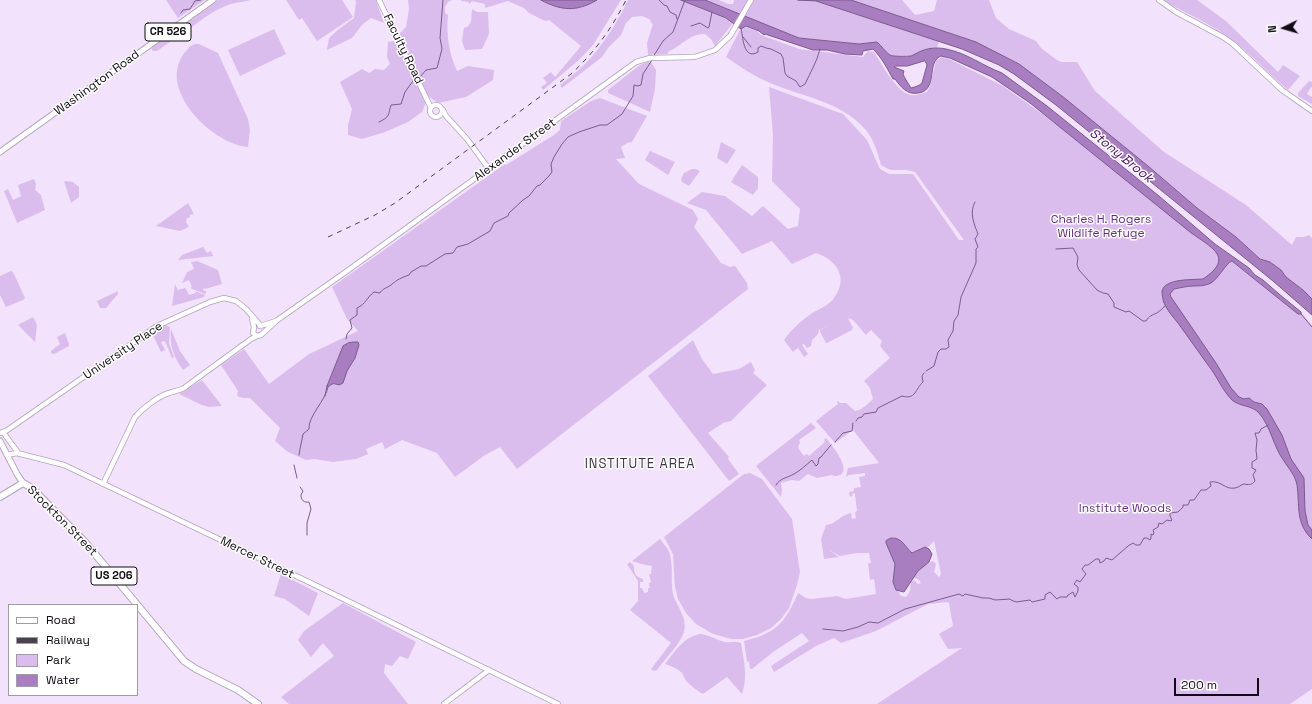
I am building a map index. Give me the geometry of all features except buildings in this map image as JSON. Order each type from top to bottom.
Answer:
[{"type":"highway","points":[[0,497],[23,483]]},
{"type":"highway","name":"Stockton Street","points":[[23,483],[32,488],[85,542],[137,604]]},
{"type":"highway","name":"Stockton Street","points":[[138,606],[184,661],[196,669],[238,690],[258,704]]},
{"type":"main road","name":"Washington Road","points":[[0,152],[213,0]]},
{"type":"main road","name":"Faculty Road","points":[[379,0],[431,108]]},
{"type":"main road","name":"Alexander Street","points":[[263,333],[276,321],[347,272],[634,64],[647,58],[692,57],[710,53],[727,41],[751,0]]},
{"type":"main road","points":[[1159,0],[1176,12],[1223,36],[1282,90],[1312,111]]},
{"type":"main road","name":"Faculty Road","points":[[427,98],[436,105]]},
{"type":"main road","points":[[452,123],[443,118],[432,115],[431,108],[436,105],[440,106],[489,169]]},
{"type":"main road","points":[[438,117],[442,114],[442,110]]},
{"type":"main road","name":"University Place","points":[[2,432],[141,337],[167,321],[210,302],[224,298],[239,302],[260,326]]},
{"type":"main road","name":"University Place","points":[[250,315],[253,328]]},
{"type":"main road","name":"Alexander Street","points":[[260,326],[276,321]]},
{"type":"main road","points":[[103,484],[138,413],[165,394],[184,388],[252,338],[260,336],[264,330],[260,326],[253,328],[245,343]]},
{"type":"main road","points":[[253,328],[253,333],[257,336]]},
{"type":"main road","points":[[2,432],[21,455],[10,461]]},
{"type":"main road","points":[[0,441],[23,483]]},
{"type":"main road","name":"Mercer Street","points":[[7,455],[15,453],[56,463],[103,484],[558,704]]},
{"type":"main road","points":[[444,704],[489,670]]},
{"type":"green space","points":[[166,0],[205,0],[178,18]]},
{"type":"green space","points":[[218,0],[250,0],[231,4],[219,9],[208,15],[188,30],[183,25]]},
{"type":"green space","points":[[286,0],[342,0],[353,17],[317,41],[302,18],[299,20]]},
{"type":"green space","points":[[355,0],[376,0],[384,23],[371,18],[362,25],[352,38],[327,50],[329,38],[354,18]]},
{"type":"green space","points":[[408,0],[452,0],[448,2],[445,7],[445,13],[448,15],[447,22],[450,51],[457,71],[468,66],[494,70],[493,80],[466,97],[438,103],[428,96],[398,35],[406,27],[409,9]]},
{"type":"green space","points":[[461,0],[541,0],[553,6],[581,8],[598,0],[621,0],[593,45],[579,60],[543,90],[541,87],[547,83],[543,78],[551,72],[555,77],[581,46],[549,20],[545,21],[529,13],[524,8],[508,1],[485,8],[485,4],[472,1],[470,4]]},
{"type":"green space","points":[[628,0],[681,0],[726,18],[733,23],[715,46],[711,39],[705,34],[700,34],[690,38],[669,51],[667,54],[648,55],[647,43],[653,24],[650,22],[651,20],[642,16],[632,17],[626,23],[621,35],[608,48],[602,57],[562,88],[560,85],[584,65],[603,43]]},
{"type":"green space","points":[[705,0],[719,0],[728,4],[733,4],[734,0],[816,1],[939,41],[937,48],[923,50],[911,56],[895,56],[890,55],[877,42],[859,44],[799,38]]},
{"type":"green space","points":[[851,0],[902,0],[915,15],[934,11],[937,0],[989,0],[996,18],[1009,29],[1036,41],[1041,48],[1061,62],[1077,62],[1095,91],[1164,152],[1246,205],[1292,245],[1296,237],[1304,237],[1309,235],[1312,238],[1312,299],[1286,277],[1281,270],[1270,262],[1260,259],[1236,237],[1197,208],[1062,96],[1019,64],[976,42]]},
{"type":"green space","points":[[1163,0],[1197,0],[1226,21],[1278,72],[1283,65],[1300,76],[1288,90],[1227,36],[1205,22]]},
{"type":"green space","points":[[472,9],[477,12],[488,12],[489,34],[482,49],[465,50],[462,41],[464,28],[470,23]]},
{"type":"green space","points":[[180,27],[183,33],[157,51],[153,51],[151,48]]},
{"type":"green space","name":"Institute Woods","points":[[746,27],[757,31],[761,35],[799,49],[863,57],[868,51],[874,52],[885,70],[900,89],[911,95],[927,92],[930,86],[936,61],[942,57],[1003,86],[1055,123],[1098,158],[1100,157],[1301,314],[1301,312],[1312,326],[1312,689],[1290,704],[877,704],[962,648],[948,649],[939,634],[953,626],[949,603],[947,602],[928,604],[876,631],[841,643],[834,638],[816,646],[774,672],[771,666],[809,641],[802,633],[750,669],[749,661],[747,662],[744,641],[765,634],[778,625],[789,612],[798,593],[806,598],[812,599],[837,596],[846,599],[876,594],[874,579],[870,580],[868,563],[871,563],[869,553],[857,553],[840,556],[829,550],[839,557],[824,559],[821,539],[826,525],[851,513],[852,519],[856,518],[855,512],[857,511],[855,494],[853,493],[850,497],[849,492],[854,491],[854,488],[861,487],[859,477],[865,476],[865,473],[849,475],[846,477],[848,468],[879,463],[853,430],[835,443],[816,421],[838,404],[838,401],[840,403],[846,403],[855,411],[867,405],[873,399],[870,388],[864,381],[890,358],[880,346],[882,341],[871,330],[866,335],[853,320],[848,318],[853,328],[852,330],[826,343],[820,330],[829,325],[819,330],[818,334],[812,340],[811,346],[807,348],[804,344],[802,345],[808,354],[804,357],[798,348],[801,345],[793,352],[784,340],[786,337],[805,318],[832,301],[838,291],[840,277],[835,265],[830,260],[816,253],[792,264],[772,241],[742,254],[706,210],[687,203],[702,192],[725,196],[752,216],[763,206],[788,229],[798,226],[800,209],[772,181],[773,135],[769,87],[843,114],[867,140],[880,169],[889,174],[913,174],[959,240],[964,240],[915,172],[906,170],[890,170],[881,165],[871,137],[855,120],[833,106],[764,80],[726,57],[740,30]],"holes":[[[891,538],[900,540],[912,553],[925,547],[927,548],[934,541],[941,574],[939,577],[934,572],[936,564],[933,561],[927,564],[913,577],[921,583],[918,584],[914,580],[911,582],[910,591],[906,597],[901,596],[898,591],[895,564],[886,543],[886,541]]]},
{"type":"green space","points":[[274,29],[286,54],[240,76],[228,50]]},
{"type":"green space","points":[[394,41],[400,46],[426,102],[422,112],[408,122],[385,132],[362,139],[348,135],[348,125],[352,109],[340,82],[362,69],[369,73],[375,69],[384,70],[390,64],[387,57],[388,42]]},
{"type":"green space","points":[[199,44],[218,53],[248,119],[250,130],[248,147],[233,143],[217,135],[203,124],[190,110],[181,94],[177,78],[179,62],[189,47]]},
{"type":"green space","points":[[651,62],[656,70],[655,89],[650,112],[608,93],[608,90],[640,65]]},
{"type":"green space","points":[[1309,81],[1312,82],[1312,88],[1311,87],[1307,94],[1312,97],[1312,104],[1298,96],[1298,93]]},
{"type":"green space","points":[[600,98],[647,116],[632,142],[621,147],[625,158],[616,159],[639,184],[693,210],[698,219],[694,227],[721,263],[730,267],[735,266],[747,283],[748,289],[517,469],[500,447],[485,455],[455,477],[437,453],[402,440],[385,449],[382,442],[366,449],[368,454],[356,459],[333,462],[314,459],[306,460],[288,452],[275,441],[280,428],[250,398],[237,396],[238,391],[221,365],[244,349],[269,384],[309,354],[358,331],[347,319],[332,287],[505,164],[506,165],[554,135],[560,130],[561,121],[591,101]]},
{"type":"green space","points":[[721,142],[736,150],[727,164],[717,158]]},
{"type":"green space","points":[[650,151],[675,162],[668,175],[645,160]]},
{"type":"green space","points":[[742,165],[758,177],[758,188],[753,195],[731,182]]},
{"type":"green space","points":[[692,169],[700,171],[689,186],[682,182],[681,179],[684,173]]},
{"type":"green space","points":[[34,179],[36,184],[35,190],[41,195],[45,210],[17,223],[4,191],[8,189],[13,200],[21,196],[18,185]]},
{"type":"green space","points":[[64,181],[73,182],[79,187],[79,197],[71,203]]},
{"type":"green space","points":[[188,203],[194,214],[190,215],[190,217],[186,219],[189,227],[180,231],[156,226]]},
{"type":"green space","points":[[203,247],[207,253],[211,251],[213,256],[178,260],[182,255]]},
{"type":"green space","points":[[197,261],[218,270],[222,284],[203,289],[206,291],[205,294],[190,288],[192,287],[189,280],[182,283],[187,272],[194,269],[191,262]]},
{"type":"green space","points":[[11,271],[13,272],[25,298],[6,307],[0,295],[0,276]]},
{"type":"green space","points":[[175,284],[178,290],[185,288],[189,295],[196,293],[195,291],[205,295],[204,297],[172,306]]},
{"type":"green space","points":[[118,291],[118,294],[106,308],[100,308],[97,301]]},
{"type":"green space","points":[[33,317],[37,325],[35,342],[18,325]]},
{"type":"green space","points":[[165,325],[170,327],[169,343],[174,357],[172,358],[165,341],[161,342],[165,350],[161,352],[152,333]]},
{"type":"green space","points":[[171,329],[180,351],[190,365],[183,370],[173,351]]},
{"type":"green space","points":[[65,333],[69,346],[54,354],[51,353],[51,351],[60,344],[57,337]]},
{"type":"green space","points":[[693,340],[702,359],[713,374],[739,369],[751,362],[755,370],[753,373],[767,385],[731,421],[723,423],[708,433],[729,457],[728,459],[739,474],[729,481],[648,376]]},
{"type":"green space","points":[[202,380],[222,406],[209,407],[179,394]]},
{"type":"green space","points":[[811,423],[816,428],[799,440],[800,442],[798,448],[804,456],[807,454],[809,456],[825,442],[824,440],[826,438],[842,462],[844,468],[843,472],[838,476],[832,475],[817,478],[808,474],[799,481],[792,480],[781,483],[781,497],[756,466]]},
{"type":"green space","points":[[750,473],[762,479],[792,519],[800,572],[789,608],[781,619],[771,628],[757,635],[743,639],[731,639],[713,634],[696,624],[686,613],[678,599],[675,587],[673,554],[664,537],[744,474]]},
{"type":"green space","points":[[660,539],[669,552],[672,568],[673,594],[685,622],[685,627],[682,637],[676,646],[657,670],[654,671],[651,669],[671,643],[630,610],[638,601],[638,581],[627,564],[630,562],[634,566],[634,571],[638,577],[643,579],[643,582],[640,582],[640,588],[642,588],[644,593],[648,592],[648,588],[650,588],[649,583],[651,582],[649,574],[651,574],[652,566],[632,561]]},
{"type":"green space","points":[[281,574],[318,593],[309,616],[285,599],[274,596]]},
{"type":"green space","points":[[343,603],[416,642],[408,659],[400,656],[392,666],[385,664],[384,673],[408,704],[289,704],[281,697],[334,656],[323,643],[311,657],[298,640],[304,631]]},
{"type":"green space","points":[[699,634],[725,642],[741,643],[745,675],[742,694],[727,677],[703,694],[687,682],[680,671],[665,664],[684,642]]},
{"type":"water","points":[[541,0],[597,0],[583,7],[569,9],[548,4]]},
{"type":"water","name":"Stony Brook","points":[[681,0],[705,0],[799,38],[859,44],[877,42],[892,56],[911,56],[929,49],[946,49],[961,53],[1002,73],[1047,106],[1159,196],[1215,244],[1249,268],[1255,275],[1301,312],[1301,314],[1298,314],[1232,261],[1211,283],[1202,286],[1188,286],[1174,289],[1170,294],[1231,388],[1239,397],[1244,399],[1249,398],[1254,402],[1262,404],[1267,409],[1282,435],[1291,459],[1304,478],[1305,511],[1308,525],[1312,530],[1312,539],[1303,527],[1299,514],[1297,485],[1295,478],[1280,455],[1263,418],[1256,410],[1235,402],[1228,396],[1211,369],[1168,311],[1164,303],[1162,291],[1168,284],[1180,280],[1203,279],[1213,271],[1218,264],[1219,258],[1212,248],[1030,103],[992,77],[950,58],[941,56],[934,64],[930,84],[927,88],[918,93],[911,93],[907,92],[895,79],[893,79],[882,60],[873,49],[863,51],[862,55],[845,54],[827,50],[813,50],[765,34],[764,35],[759,31],[746,26],[741,29],[726,18]],"holes":[[[925,61],[927,65],[922,83],[911,88],[903,74],[904,71],[894,67],[907,66]]]},
{"type":"water","points":[[798,0],[851,0],[976,42],[1019,64],[1062,96],[1197,208],[1236,237],[1260,259],[1270,262],[1281,270],[1286,277],[1312,299],[1312,315],[1273,281],[1056,105],[1014,74],[999,65],[962,49],[816,1]]},
{"type":"water","points":[[358,342],[359,345],[355,358],[347,371],[343,383],[339,385],[333,384],[328,387],[327,386],[343,346]]},
{"type":"water","points":[[891,538],[901,541],[912,553],[925,547],[929,549],[932,554],[929,562],[918,571],[904,592],[896,590],[893,582],[895,564],[886,543],[886,541]]},
{"type":"waterway","points":[[181,13],[183,10],[190,9],[195,1],[201,0]]},
{"type":"waterway","points":[[420,77],[426,70],[437,68],[442,49],[440,38],[443,0]]},
{"type":"waterway","points":[[659,0],[667,6],[670,12],[676,15],[677,19]]},
{"type":"waterway","points":[[653,57],[663,41],[673,32],[685,0]]},
{"type":"waterway","points":[[691,26],[700,23],[708,28],[712,12]]},
{"type":"waterway","points":[[741,28],[743,41],[749,53],[753,54],[758,52],[758,48],[761,46],[781,54],[785,73],[787,76],[796,81],[800,87],[805,84],[820,49]]},
{"type":"waterway","points":[[743,37],[751,47]]},
{"type":"waterway","points":[[346,339],[347,334],[352,328],[350,320],[357,315],[357,308],[362,305],[374,292],[380,293],[421,266],[426,266],[445,254],[453,253],[457,247],[468,244],[490,231],[494,223],[508,216],[509,213],[549,176],[552,172],[551,164],[554,157],[568,137],[600,125],[607,125],[622,114],[633,96],[634,85],[641,85],[643,74],[652,60]]},
{"type":"waterway","points":[[379,122],[387,117],[391,105],[401,104],[405,92],[413,81]]},
{"type":"waterway","points":[[926,371],[934,366],[938,352],[941,349],[946,349],[949,347],[948,340],[953,331],[954,321],[958,315],[961,297],[976,263],[976,249],[978,247],[975,239],[978,234],[972,214],[975,202]]},
{"type":"waterway","points":[[1056,249],[1073,248],[1078,257],[1077,265],[1079,270],[1097,290],[1108,294],[1114,303],[1114,307],[1126,312],[1129,311],[1143,321],[1146,321],[1149,317],[1157,313],[1165,306]]},
{"type":"waterway","points":[[1301,314],[1312,327]]},
{"type":"waterway","points":[[856,421],[864,414],[876,412],[878,408],[902,396],[907,397],[913,395],[923,382],[922,376],[924,373]]},
{"type":"waterway","points":[[325,396],[327,386]]},
{"type":"waterway","points":[[299,455],[303,434],[309,429],[311,419],[327,392],[328,387]]},
{"type":"waterway","points":[[835,442],[843,433],[852,431],[853,423]]},
{"type":"waterway","points":[[823,629],[843,631],[869,622],[878,623],[905,609],[959,594],[963,596],[965,594],[995,600],[1010,599],[1016,602],[1030,600],[1032,602],[1045,599],[1045,595],[1050,592],[1057,599],[1060,597],[1067,597],[1073,592],[1075,597],[1078,587],[1074,584],[1077,580],[1080,582],[1086,574],[1082,569],[1085,565],[1088,565],[1096,559],[1099,559],[1100,563],[1106,558],[1112,560],[1133,543],[1140,545],[1144,538],[1150,540],[1151,534],[1153,535],[1154,533],[1153,530],[1158,527],[1159,523],[1162,524],[1167,520],[1171,521],[1170,513],[1178,512],[1183,505],[1188,505],[1190,500],[1194,500],[1201,490],[1206,490],[1211,486],[1210,482],[1217,482],[1228,488],[1236,488],[1244,484],[1247,485],[1254,482],[1253,475],[1256,470],[1252,468],[1252,462],[1257,459],[1257,440],[1255,433],[1259,433],[1261,429],[1268,425]]},
{"type":"waterway","points":[[776,485],[782,479],[799,471],[812,460],[816,466],[819,458],[831,445]]},
{"type":"waterway","points":[[294,465],[297,478]]},
{"type":"waterway","points":[[300,487],[303,491],[301,495],[303,501],[309,502],[311,509],[307,523],[307,535]]},
{"type":"railway","points":[[328,237],[375,215],[395,203],[571,74],[588,57],[602,39],[626,0]]},
{"type":"district","name":"INSTITUTE AREA","points":[[640,464]]},
{"type":"park label","name":"Charles H. Rogers Wildlife Refuge","points":[[1101,227]]}]
